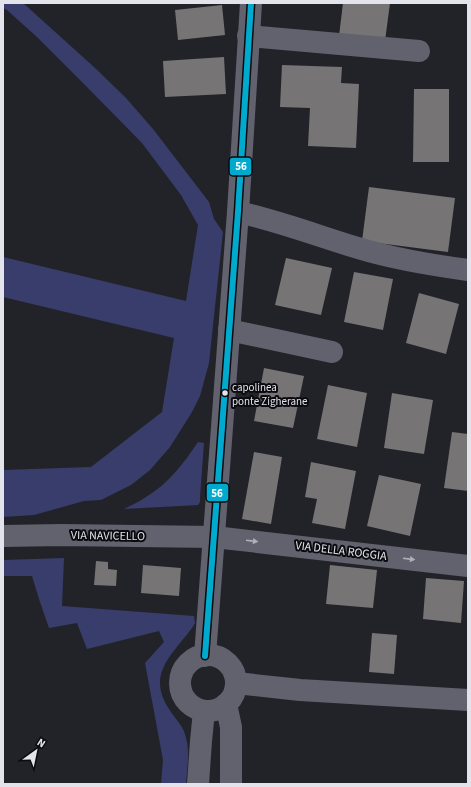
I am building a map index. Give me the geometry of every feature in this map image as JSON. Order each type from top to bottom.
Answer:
[{"type":"street","points":[[205,656],[238,212],[251,3]]},
{"type":"street","points":[[248,36],[419,51]]},
{"type":"street","points":[[238,212],[258,216],[359,249],[412,262],[468,270]]},
{"type":"street","points":[[229,330],[332,352]]},
{"type":"street","name":"VIA NAVICELLO","points":[[3,536],[61,535],[214,537]]},
{"type":"street","name":"VIA DELLA ROGGIA","points":[[214,537],[468,566]]},
{"type":"street","points":[[214,656],[223,660],[230,666],[236,683],[235,691],[226,704],[212,711],[204,711],[188,703],[181,687],[180,678],[189,663],[196,658],[214,656]]},
{"type":"street","points":[[236,683],[300,690],[468,700]]},
{"type":"street","points":[[226,704],[231,727],[231,784]]},
{"type":"street","points":[[198,784],[200,741],[204,711]]},
{"type":"shaded area","points":[[3,3],[23,3],[126,98],[153,129],[209,202],[214,219],[223,232],[209,363],[200,396],[192,412],[170,447],[150,470],[131,485],[101,500],[84,501],[34,515],[3,517],[3,470],[91,467],[162,412],[174,338],[3,297],[3,257],[186,301],[198,225],[181,195],[142,143],[37,37],[3,8]]},
{"type":"shaded area","points":[[198,442],[204,443],[200,502],[198,505],[124,509],[143,499],[161,486],[187,458]]},
{"type":"shaded area","points":[[64,558],[62,606],[194,616],[195,623],[192,628],[164,666],[160,685],[163,697],[169,709],[185,734],[188,755],[186,784],[161,784],[163,760],[145,663],[164,642],[159,631],[87,649],[77,623],[49,628],[32,576],[3,576],[3,560]]},
{"type":"building","points":[[343,3],[390,3],[385,41],[339,36]]},
{"type":"building","points":[[222,5],[225,35],[178,40],[175,10]]},
{"type":"building","points":[[224,57],[226,94],[165,97],[163,61]]},
{"type":"building","points":[[282,65],[342,67],[341,83],[359,84],[356,148],[308,146],[310,108],[280,107]]},
{"type":"building","points":[[414,89],[449,89],[449,162],[413,162]]},
{"type":"building","points":[[369,187],[455,198],[448,252],[362,241]]},
{"type":"building","points":[[286,258],[332,268],[321,315],[275,305]]},
{"type":"building","points":[[354,272],[393,279],[383,330],[344,322]]},
{"type":"building","points":[[419,293],[459,304],[446,354],[406,343]]},
{"type":"building","points":[[264,368],[304,376],[293,428],[254,421]]},
{"type":"building","points":[[328,385],[367,393],[357,447],[317,439]]},
{"type":"building","points":[[392,393],[433,400],[424,454],[384,448]]},
{"type":"building","points":[[452,432],[468,434],[468,491],[444,488]]},
{"type":"building","points":[[254,452],[282,457],[271,524],[242,519]]},
{"type":"building","points":[[311,462],[356,471],[345,529],[312,523],[317,499],[305,497]]},
{"type":"building","points":[[379,475],[421,484],[410,536],[367,526]]},
{"type":"building","points":[[96,561],[108,562],[108,569],[117,570],[116,586],[94,585]]},
{"type":"building","points":[[143,565],[181,568],[179,596],[141,593]]},
{"type":"building","points":[[330,565],[377,570],[373,608],[326,604]]},
{"type":"building","points":[[426,578],[464,581],[461,623],[423,619]]},
{"type":"building","points":[[372,633],[397,635],[394,674],[369,672]]},
{"type":"transit line","name":"56","points":[[205,656],[238,212],[251,3]]},
{"type":"place","name":"capolinea ponte Zigherane","points":[[225,393]]}]
